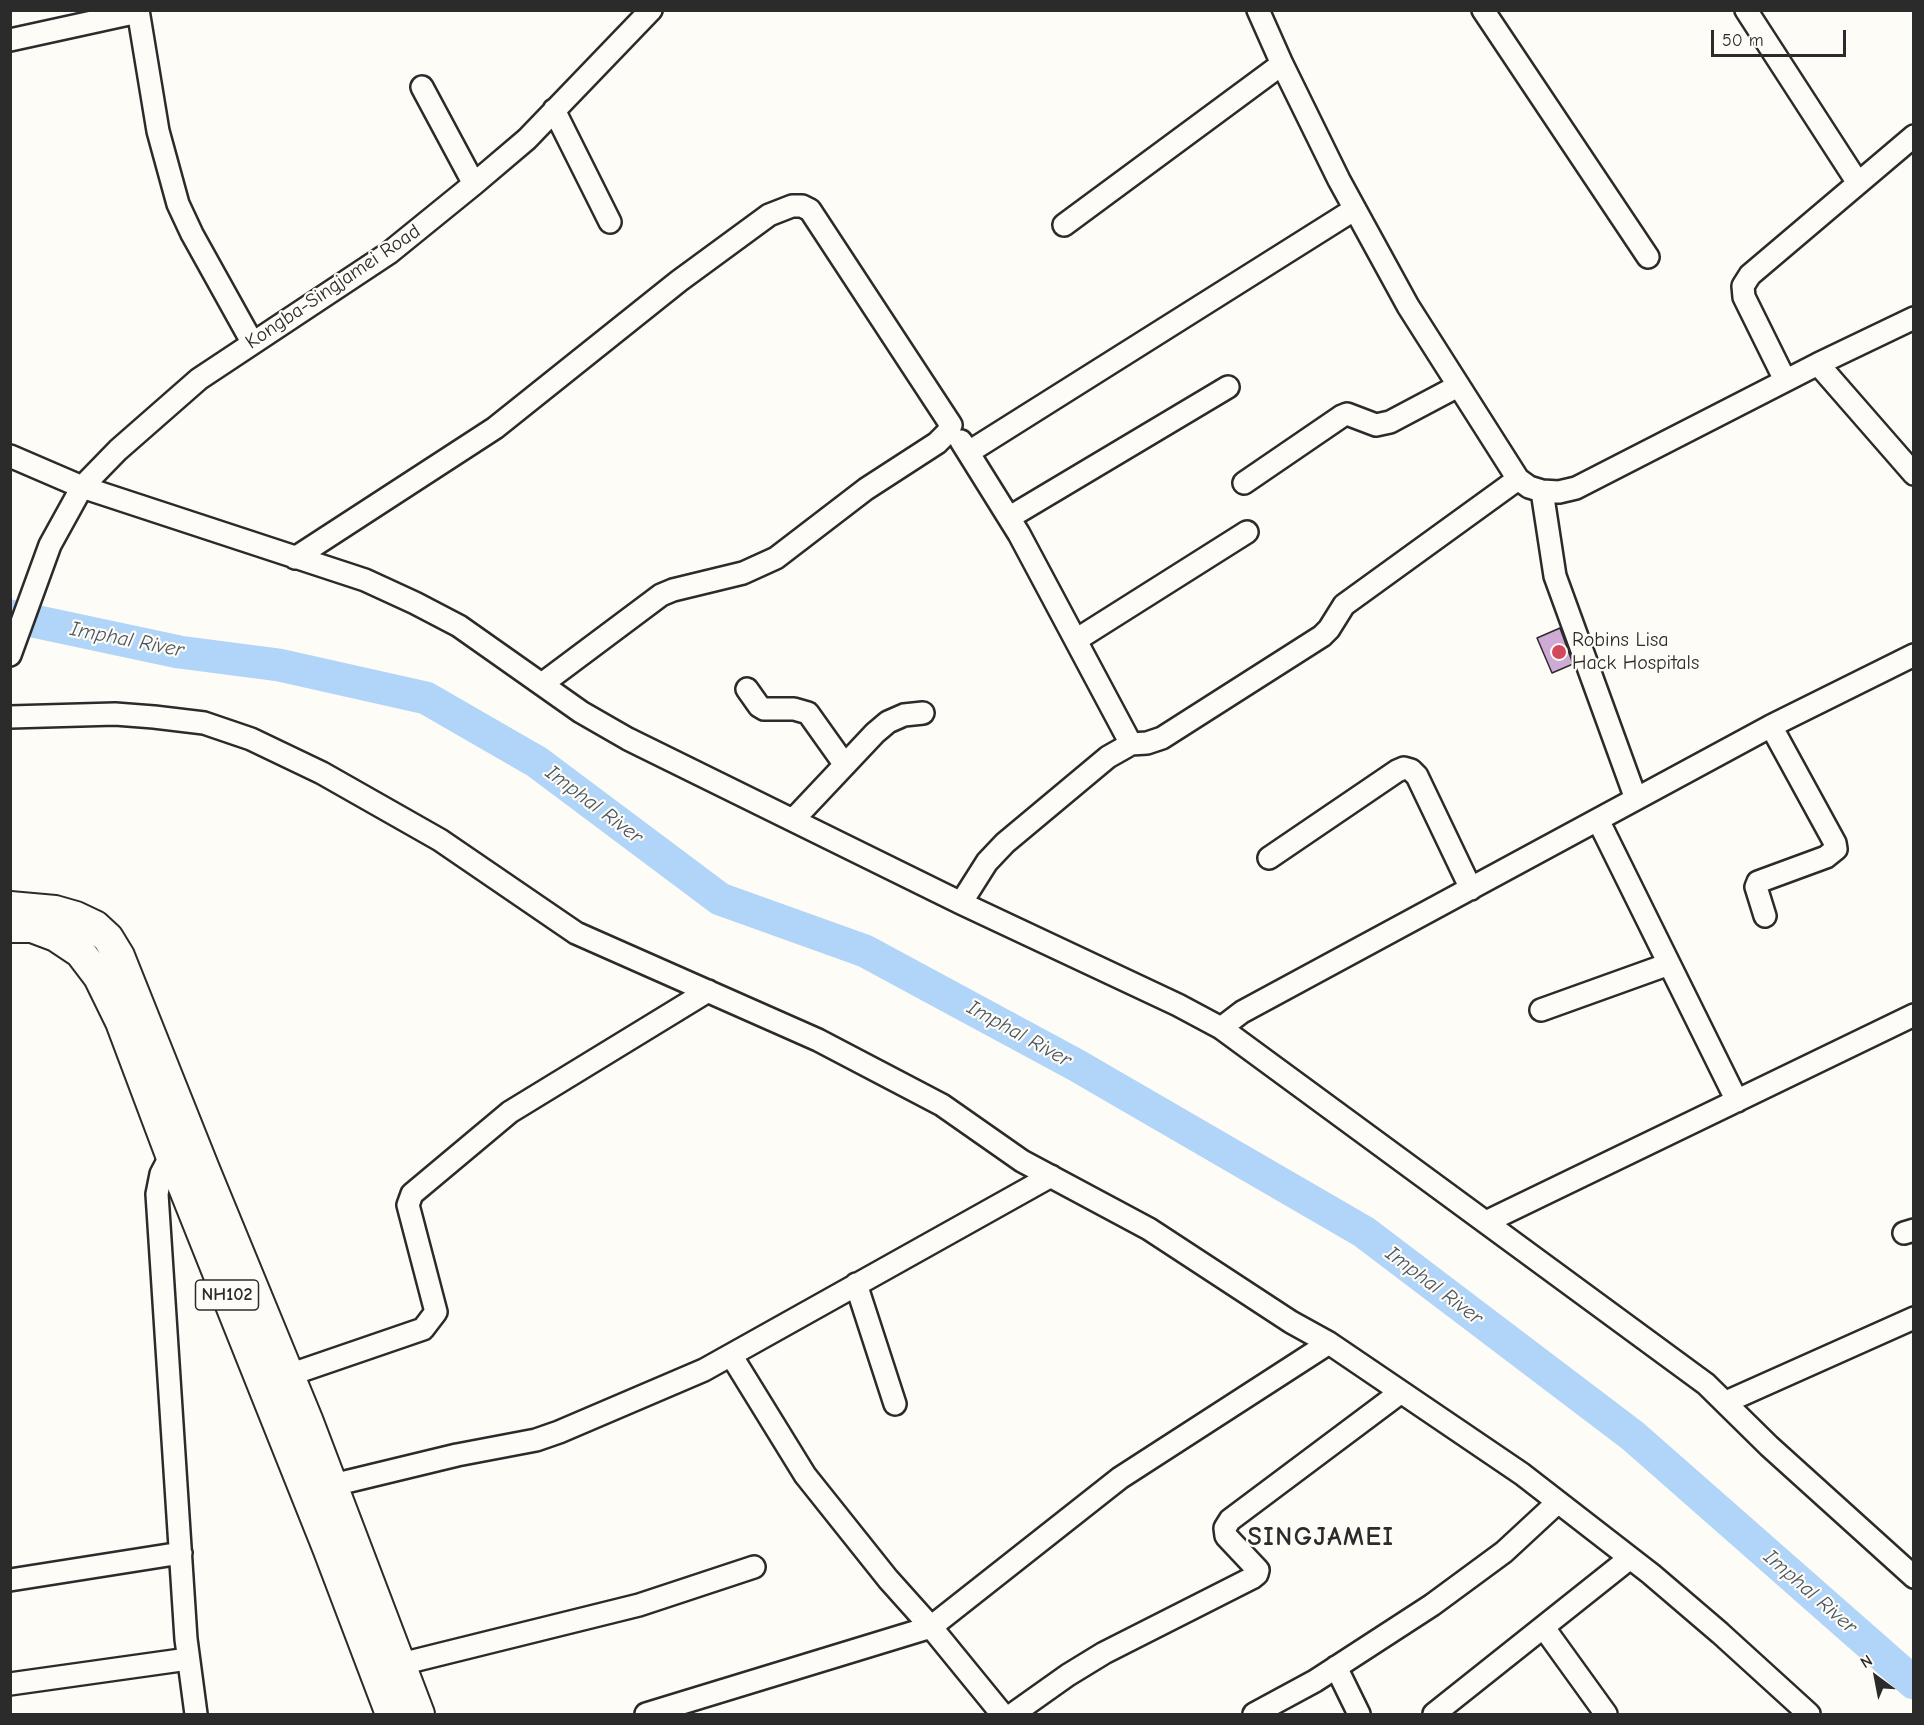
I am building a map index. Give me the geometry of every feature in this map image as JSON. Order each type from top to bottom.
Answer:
[{"type":"highway","name":"NH102","points":[[10,907],[55,911],[76,917],[95,926],[108,938],[119,956],[132,985],[181,1145],[391,1714]]},
{"type":"highway","name":"NH102","points":[[10,927],[32,927],[56,936],[80,952],[99,977],[289,1375],[420,1714]]},
{"type":"street","name":"Kongba-Singjamei Road","points":[[10,655],[51,545],[82,487],[118,450],[199,379],[389,253],[474,184],[526,139],[651,10]]},
{"type":"street","points":[[1258,10],[1282,64],[1355,209],[1408,306],[1518,479],[1529,487],[1542,491],[1559,492],[1591,482],[1785,380],[1914,318]]},
{"type":"street","points":[[1483,10],[1648,257]]},
{"type":"street","points":[[1746,10],[1858,183]]},
{"type":"street","points":[[10,40],[138,11],[158,131],[178,204],[196,242],[252,342]]},
{"type":"street","points":[[1064,225],[1282,64]]},
{"type":"street","points":[[422,87],[474,184]]},
{"type":"street","points":[[554,110],[610,222]]},
{"type":"street","points":[[1785,380],[1744,297],[1743,286],[1750,275],[1914,136]]},
{"type":"street","points":[[296,558],[495,428],[679,281],[769,215],[802,206],[810,210],[815,217],[1010,517],[1131,744]]},
{"type":"street","points":[[969,452],[1355,209]]},
{"type":"street","points":[[1818,364],[1914,474]]},
{"type":"street","points":[[1244,483],[1342,416],[1347,414],[1376,425],[1390,422],[1458,386]]},
{"type":"street","points":[[1010,517],[1228,387]]},
{"type":"street","points":[[542,684],[661,595],[743,573],[776,558],[866,489],[937,443],[951,425]]},
{"type":"street","points":[[10,456],[82,487],[365,580],[415,603],[459,626],[581,712],[628,739],[961,903],[1178,1005],[1221,1028],[1706,1384],[1769,1446],[1914,1577]]},
{"type":"street","points":[[961,903],[987,862],[1005,843],[1108,757],[1131,744],[1147,743],[1162,738],[1322,636],[1344,605],[1518,479]]},
{"type":"street","points":[[1542,491],[1555,576],[1636,799]]},
{"type":"street","points":[[1076,640],[1247,532]]},
{"type":"street","points":[[1221,1028],[1242,1012],[1598,819],[1771,726],[1914,655]]},
{"type":"street","points":[[747,689],[764,710],[794,709],[808,713],[845,765]]},
{"type":"street","points":[[793,820],[888,722],[904,715],[923,713]]},
{"type":"street","points":[[10,717],[115,714],[154,717],[204,723],[251,739],[322,773],[440,840],[576,933],[818,1040],[942,1105],[1022,1161],[1149,1229],[1291,1322],[1329,1342],[1522,1474],[1630,1558],[1720,1633],[1809,1714]]},
{"type":"street","points":[[1765,916],[1756,887],[1758,882],[1826,857],[1836,849],[1835,843],[1771,726]]},
{"type":"street","points":[[1269,858],[1404,768],[1411,770],[1417,776],[1471,889]]},
{"type":"street","points":[[1598,819],[1737,1101]]},
{"type":"street","points":[[1541,1010],[1670,964]]},
{"type":"street","points":[[289,1375],[423,1329],[436,1312],[408,1205],[412,1194],[510,1112],[708,991]]},
{"type":"street","points":[[1486,1222],[1914,1015]]},
{"type":"street","points":[[181,1145],[161,1174],[157,1194],[188,1659],[196,1714]]},
{"type":"street","points":[[333,1485],[457,1455],[512,1446],[552,1435],[704,1370],[1051,1176]]},
{"type":"street","points":[[856,1284],[895,1404]]},
{"type":"street","points":[[1726,1402],[1914,1318]]},
{"type":"street","points":[[646,1714],[931,1627],[1120,1478],[1329,1342]]},
{"type":"street","points":[[730,1355],[805,1475],[1002,1714]]},
{"type":"street","points":[[1013,1714],[1068,1674],[1104,1653],[1257,1574],[1258,1570],[1226,1536],[1225,1528],[1230,1520],[1401,1392]]},
{"type":"street","points":[[1254,1714],[1336,1667],[1432,1605],[1504,1552],[1558,1502]]},
{"type":"street","points":[[10,1580],[181,1553]]},
{"type":"street","points":[[1434,1714],[1460,1707],[1544,1628],[1630,1558]]},
{"type":"street","points":[[401,1664],[639,1605],[754,1567]]},
{"type":"street","points":[[1544,1628],[1606,1714]]},
{"type":"street","points":[[10,1684],[188,1659]]},
{"type":"street","points":[[1336,1667],[1359,1714]]},
{"type":"building","points":[[1560,628],[1573,664],[1552,673],[1537,638]]},
{"type":"waterway","name":"Imphal River","points":[[10,616],[179,652],[279,665],[426,698],[537,762],[720,899],[865,951],[1076,1065],[1364,1232],[1633,1436],[1914,1683]]},
{"type":"place","name":"Robins Lisa Hack Hospitals","points":[[1559,652]]},
{"type":"district","name":"SINGJAMEI","points":[[1321,1538]]}]
